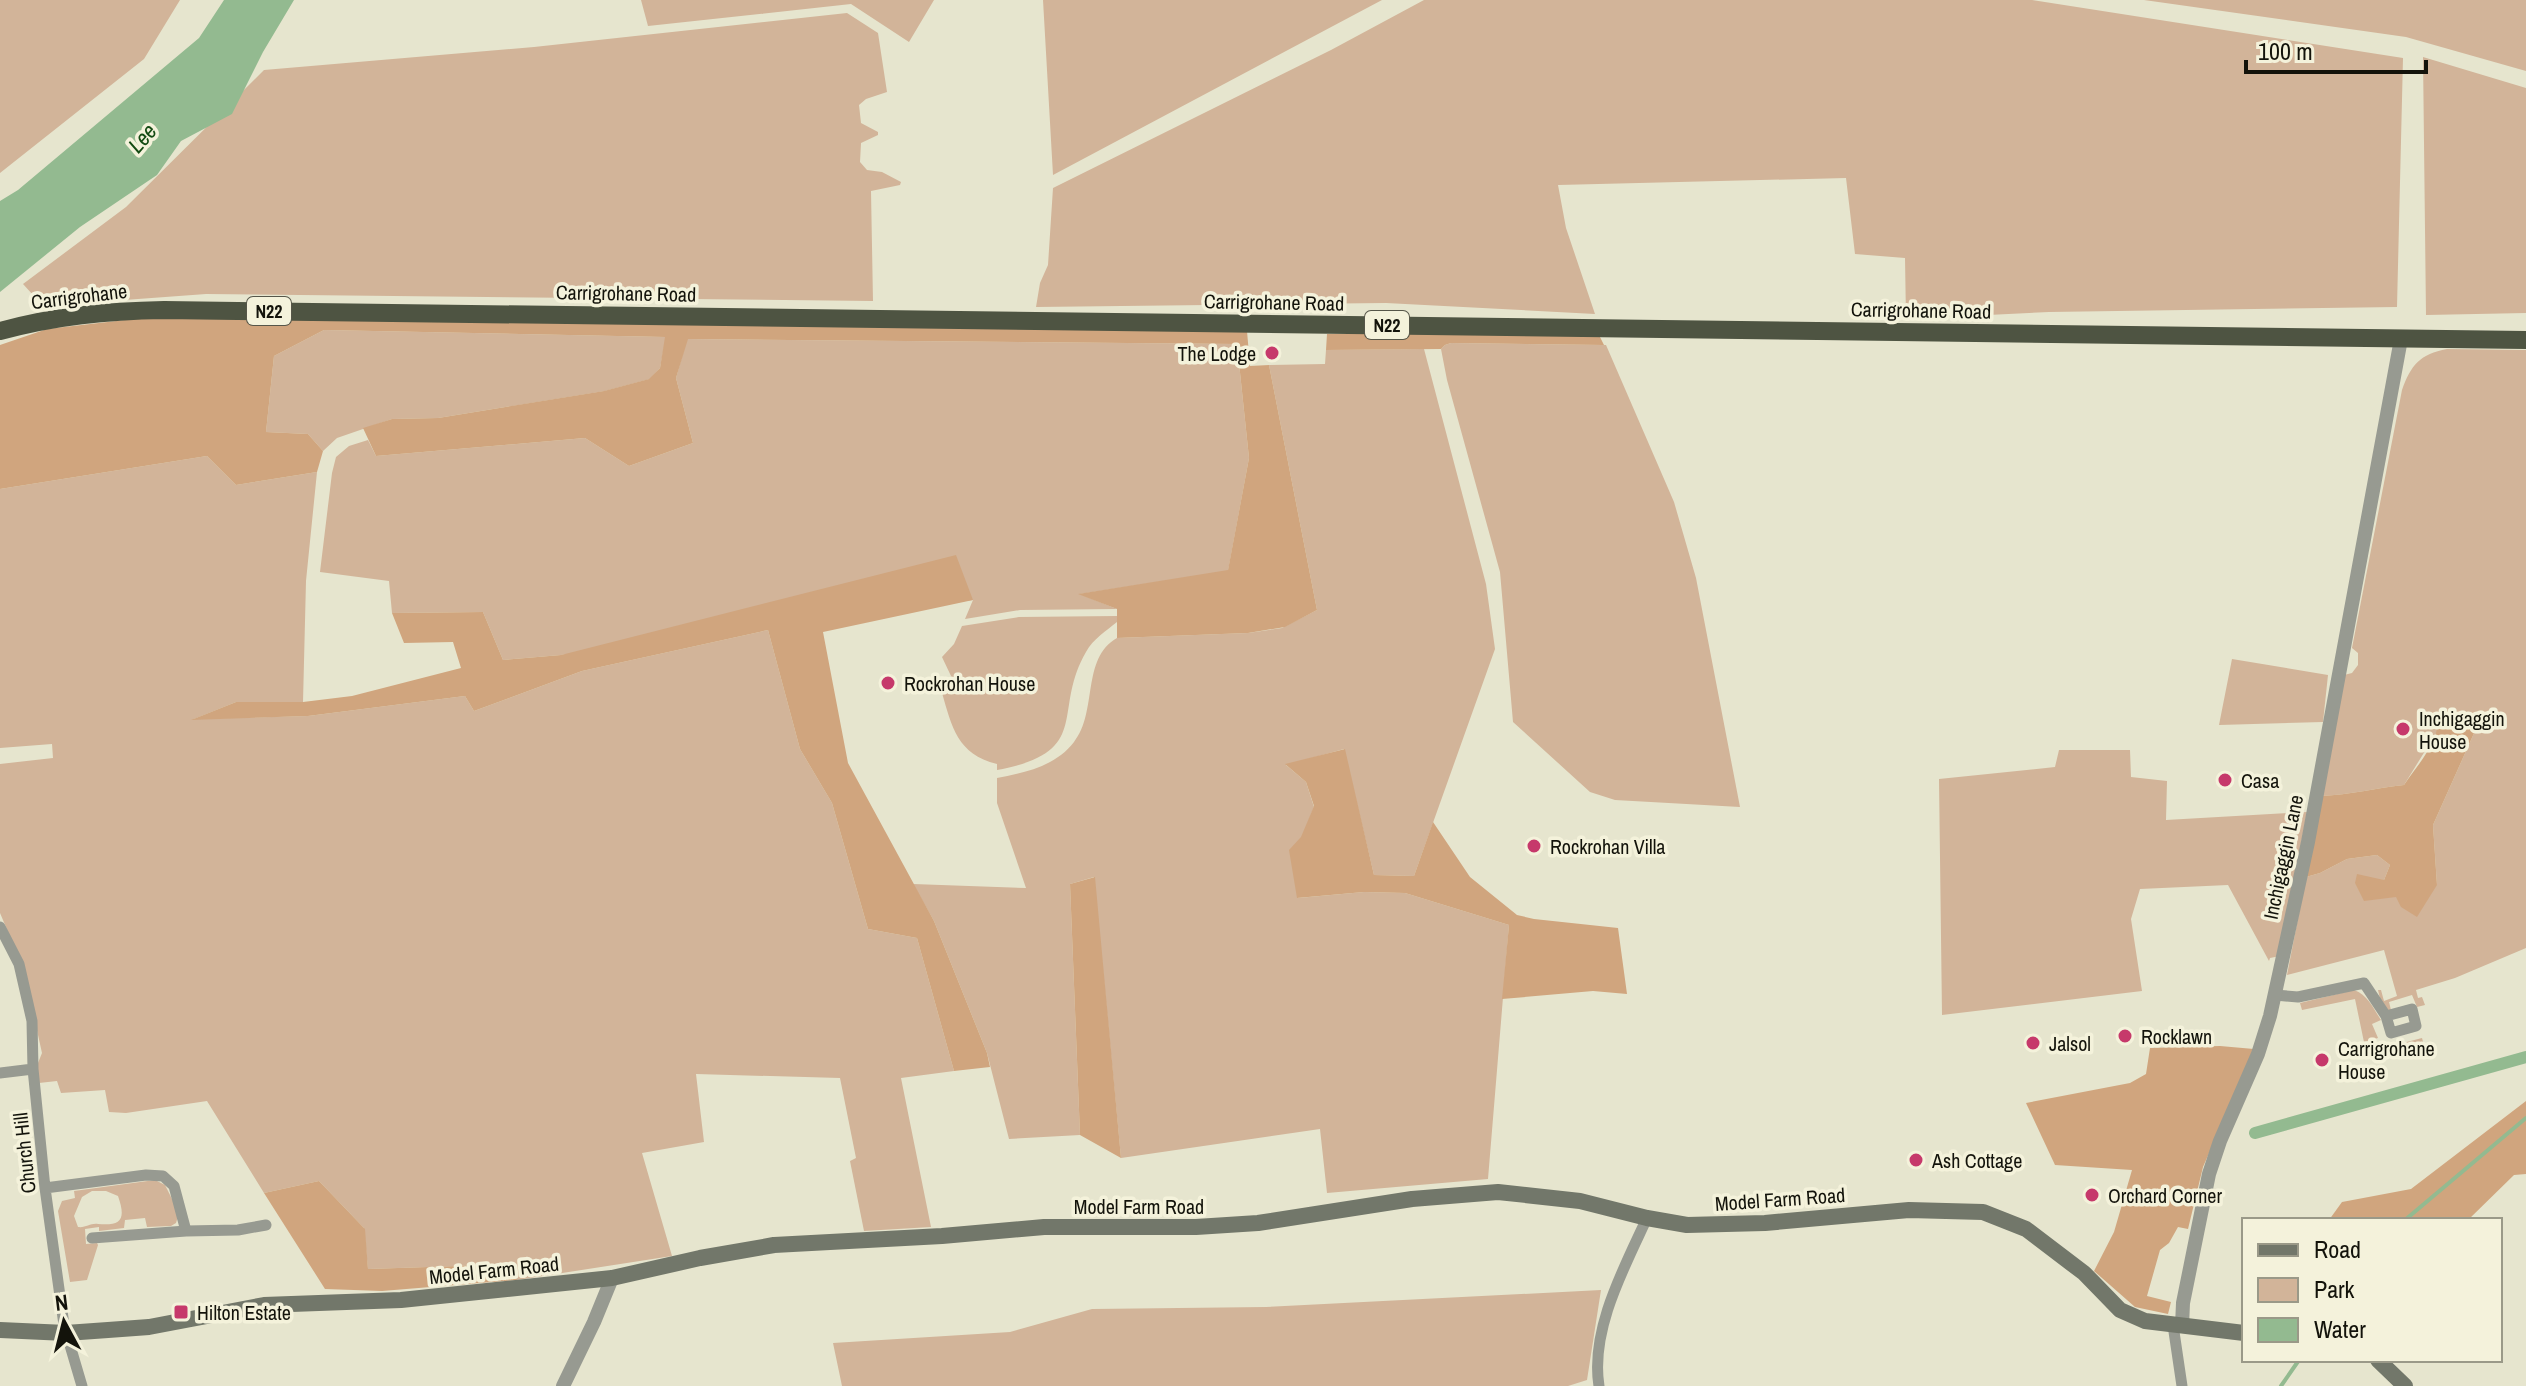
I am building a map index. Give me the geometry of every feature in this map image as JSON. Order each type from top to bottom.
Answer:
[{"type":"highway","name":"Carrigrohane","points":[[0,331],[64,316],[164,310]]},
{"type":"highway","name":"Carrigrohane Road","points":[[164,310],[2526,340]]},
{"type":"main road","name":"Model Farm Road","points":[[0,1330],[66,1333],[149,1327],[264,1305],[401,1300],[612,1278],[774,1245],[1044,1227],[1196,1227],[1258,1223],[1412,1199],[1498,1192],[1580,1201],[1687,1225],[1765,1223],[1909,1210],[1983,1212],[2026,1229],[2084,1273],[2120,1310],[2145,1321],[2242,1333]]},
{"type":"main road","points":[[2380,1362],[2405,1386]]},
{"type":"street","name":"Inchigaggin Lane","points":[[2177,1325],[2209,1174],[2258,1054],[2275,995],[2308,842],[2401,339]]},
{"type":"street","name":"Church Hill","points":[[0,927],[19,964],[32,1021],[33,1069],[45,1188],[66,1333],[82,1386]]},
{"type":"street","points":[[2275,995],[2298,997],[2364,983],[2386,1016]]},
{"type":"street","points":[[0,1073],[33,1069]]},
{"type":"street","points":[[45,1188],[146,1175],[163,1176],[174,1186],[186,1231]]},
{"type":"street","points":[[1599,1386],[1596,1364],[1611,1297],[1647,1218]]},
{"type":"street","points":[[92,1238],[238,1230],[266,1225]]},
{"type":"street","points":[[563,1386],[612,1278]]},
{"type":"street","points":[[2177,1325],[2182,1386]]},
{"type":"green space","points":[[0,0],[180,0],[144,59],[0,173]]},
{"type":"green space","points":[[641,0],[934,0],[909,42],[851,4],[648,26]]},
{"type":"green space","points":[[1043,0],[1382,0],[1053,175]]},
{"type":"green space","points":[[1424,0],[2032,0],[2403,58],[2397,307],[2049,312],[1906,319],[1905,258],[1855,254],[1846,178],[1558,185],[1566,228],[1595,314],[1386,303],[1036,307],[1040,283],[1048,265],[1053,188],[1331,50]]},
{"type":"green space","points":[[2144,0],[2526,0],[2526,71],[2406,37]]},
{"type":"green space","points":[[847,13],[878,33],[887,92],[866,99],[859,105],[861,123],[878,132],[878,135],[861,143],[860,162],[867,170],[882,172],[901,182],[900,185],[871,191],[873,301],[206,294],[43,306],[23,284],[126,207],[264,70],[534,47]]},
{"type":"green space","points":[[2423,57],[2526,88],[2526,313],[2426,315]]},
{"type":"green space","points":[[324,330],[666,337],[660,368],[650,379],[605,391],[438,418],[392,419],[337,438],[323,451],[308,434],[266,432],[274,356]]},
{"type":"green space","points":[[687,339],[1237,344],[1249,458],[1228,571],[1080,594],[1117,609],[1020,610],[965,619],[973,600],[503,660],[483,612],[392,613],[389,581],[320,572],[332,473],[336,457],[349,446],[368,440],[376,456],[585,438],[629,466],[693,443],[676,378]]},
{"type":"green space","points":[[1451,343],[1606,345],[1674,502],[1696,578],[1740,807],[1615,800],[1590,792],[1513,722],[1500,572],[1447,380],[1441,349]]},
{"type":"green space","points":[[1424,349],[1486,584],[1495,649],[1414,876],[1374,875],[1344,749],[1286,765],[1306,782],[1314,807],[1299,851],[1298,898],[1364,892],[1405,893],[1509,925],[1488,1179],[1327,1193],[1320,1129],[1121,1158],[1094,877],[1070,884],[1080,1135],[1009,1139],[987,1053],[934,921],[913,884],[1026,888],[997,803],[997,778],[1049,763],[1074,742],[1086,716],[1098,658],[1117,638],[1248,633],[1282,628],[1317,610],[1269,365],[1325,364],[1326,350]]},
{"type":"green space","points":[[2447,349],[2526,350],[2526,948],[2455,978],[2416,990],[2418,998],[2422,997],[2425,1005],[2417,1007],[2412,995],[2389,1002],[2391,1010],[2388,1011],[2381,1003],[2378,990],[2381,990],[2384,1001],[2397,996],[2384,950],[2287,975],[2306,877],[2347,859],[2377,855],[2390,865],[2384,880],[2355,884],[2437,885],[2433,825],[2475,731],[2438,730],[2404,785],[2321,796],[2344,675],[2352,673],[2358,665],[2358,653],[2352,648],[2402,390],[2418,362]]},
{"type":"green space","points":[[207,456],[236,485],[317,472],[306,581],[303,702],[236,702],[194,719],[308,716],[465,696],[474,711],[582,671],[768,630],[800,749],[832,803],[868,929],[917,938],[954,1071],[901,1078],[931,1227],[864,1231],[850,1161],[856,1158],[840,1078],[696,1074],[704,1142],[642,1153],[672,1256],[517,1280],[514,1264],[368,1269],[364,1228],[319,1181],[264,1193],[207,1101],[126,1113],[109,1112],[105,1090],[61,1093],[57,1081],[39,1083],[36,1068],[42,1053],[23,967],[0,913],[0,764],[53,758],[52,744],[0,748],[0,489]]},
{"type":"green space","points":[[1117,616],[1117,622],[1086,652],[1076,674],[1065,727],[1059,741],[1047,752],[1027,762],[997,770],[997,764],[973,753],[958,738],[942,693],[951,676],[942,657],[954,644],[962,626],[1019,617]]},
{"type":"green space","points":[[2232,659],[2328,675],[2323,722],[2219,725]]},
{"type":"green space","points":[[2059,750],[2130,750],[2131,777],[2167,781],[2166,820],[2307,812],[2280,956],[2269,961],[2228,885],[2140,889],[2131,919],[2142,991],[1942,1015],[1939,779],[2055,767]]},
{"type":"green space","points":[[2354,990],[2367,999],[2381,1020],[2372,1024],[2378,1038],[2364,1042],[2355,999],[2302,1010],[2300,1003]]},
{"type":"green space","points":[[2422,1038],[2426,1053],[2406,1058],[2395,1045]]},
{"type":"green space","points":[[155,1180],[165,1185],[179,1213],[176,1223],[171,1226],[147,1227],[145,1218],[125,1220],[124,1228],[85,1229],[86,1244],[98,1245],[87,1280],[70,1282],[58,1211],[62,1201],[75,1198],[74,1191]],"holes":[[[92,1191],[106,1191],[118,1196],[122,1210],[120,1219],[112,1224],[78,1227],[74,1216],[82,1197]]]},
{"type":"green space","points":[[1601,1290],[1587,1380],[1568,1386],[842,1386],[833,1343],[1010,1332],[1092,1309],[1266,1307]]},
{"type":"shaded area","points":[[151,317],[1247,331],[1250,366],[1269,365],[1317,610],[1285,627],[1248,633],[1117,638],[1117,609],[1078,594],[1228,570],[1249,458],[1237,344],[688,339],[676,378],[693,443],[629,466],[585,438],[376,456],[363,428],[392,419],[438,418],[604,391],[649,379],[660,368],[665,337],[324,330],[274,356],[266,432],[308,434],[323,451],[317,472],[236,485],[207,456],[0,489],[0,345],[47,329]]},
{"type":"shaded area","points":[[1598,333],[1604,345],[1451,343],[1441,349],[1326,350],[1327,334]]},
{"type":"shaded area","points":[[956,555],[973,600],[823,632],[848,763],[934,921],[990,1067],[954,1071],[917,938],[868,929],[832,803],[800,749],[768,630],[582,671],[474,711],[465,696],[308,716],[191,720],[236,702],[303,702],[352,696],[461,668],[453,642],[404,643],[392,613],[483,612],[503,660],[561,655]]},
{"type":"shaded area","points":[[2438,717],[2475,731],[2433,825],[2437,885],[2417,917],[2401,907],[2396,897],[2364,901],[2355,883],[2357,874],[2384,880],[2390,865],[2377,855],[2347,859],[2306,877],[2321,796],[2404,785],[2435,736]]},
{"type":"shaded area","points":[[1345,749],[1374,875],[1414,876],[1433,822],[1470,877],[1517,915],[1618,928],[1627,994],[1593,991],[1502,999],[1509,925],[1405,893],[1364,892],[1297,898],[1289,850],[1301,837],[1314,806],[1306,782],[1285,764]]},
{"type":"shaded area","points":[[1095,877],[1121,1158],[1080,1135],[1070,884]]},
{"type":"shaded area","points":[[2220,1046],[2254,1049],[2203,1167],[2188,1229],[2178,1227],[2169,1243],[2160,1250],[2147,1296],[2171,1302],[2168,1314],[2135,1307],[2094,1271],[2114,1232],[2132,1170],[2055,1165],[2026,1103],[2130,1083],[2146,1074],[2150,1048]]},
{"type":"shaded area","points":[[2526,1101],[2526,1174],[2514,1175],[2470,1218],[2330,1218],[2342,1202],[2411,1189]]},
{"type":"shaded area","points":[[319,1181],[365,1229],[368,1269],[514,1264],[517,1280],[382,1291],[325,1289],[264,1193]]},
{"type":"water","name":"Lee","points":[[224,0],[294,0],[232,114],[181,141],[157,175],[80,227],[0,292],[0,201],[18,190],[199,38]]},
{"type":"waterway","points":[[2255,1133],[2526,1057]]},
{"type":"waterway","points":[[2407,1218],[2526,1118]]},
{"type":"waterway","points":[[2281,1386],[2298,1362]]},
{"type":"place","name":"The Lodge","points":[[1272,353]]},
{"type":"place","name":"Rockrohan House","points":[[888,683]]},
{"type":"place","name":"Inchigaggin House","points":[[2403,729]]},
{"type":"place","name":"Casa","points":[[2225,780]]},
{"type":"place","name":"Rockrohan Villa","points":[[1534,846]]},
{"type":"place","name":"Rocklawn","points":[[2125,1036]]},
{"type":"place","name":"Jalsol","points":[[2033,1043]]},
{"type":"place","name":"Carrigrohane House","points":[[2322,1060]]},
{"type":"place","name":"Ash Cottage","points":[[1916,1160]]},
{"type":"place","name":"Orchard Corner","points":[[2092,1195]]},
{"type":"place","name":"Hilton Estate","points":[[181,1312]]}]
